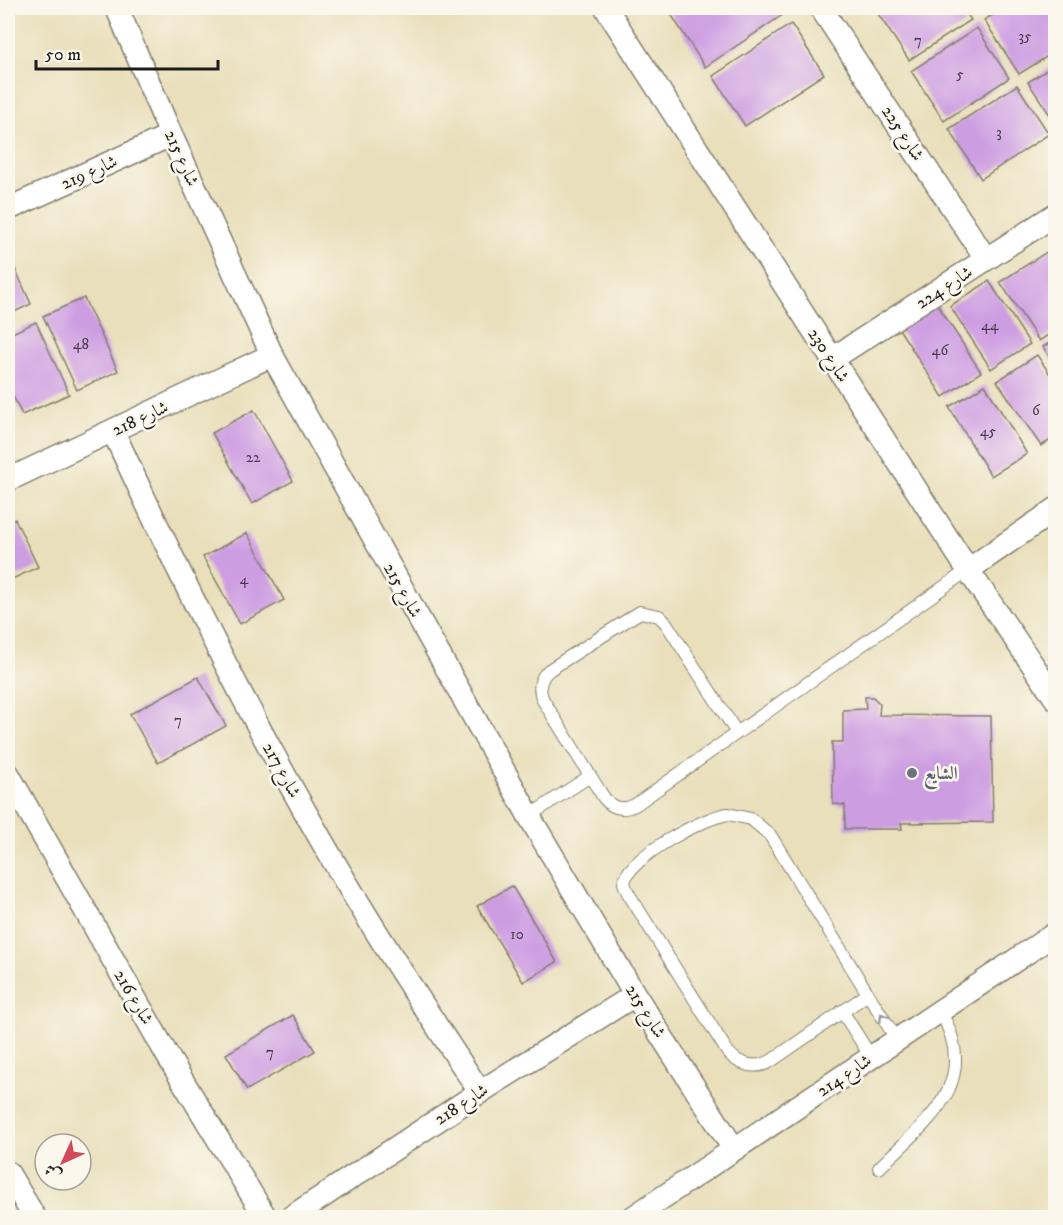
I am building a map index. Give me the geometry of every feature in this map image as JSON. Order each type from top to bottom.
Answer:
[{"type":"street","name":"شارع 215","points":[[117,8],[171,135],[272,355],[529,816],[635,995],[734,1149]]},
{"type":"street","name":"شارع 230","points":[[606,8],[968,570],[1056,699]]},
{"type":"street","name":"شارع 225","points":[[821,8],[986,259]]},
{"type":"street","name":"شارع 219","points":[[8,209],[171,135]]},
{"type":"street","name":"شارع 224","points":[[832,359],[1056,214]]},
{"type":"street","name":"شارع 218","points":[[8,480],[272,355]]},
{"type":"street","name":"شارع 217","points":[[113,431],[205,627],[271,751],[363,910],[480,1092]]},
{"type":"street","points":[[968,570],[1056,509]]},
{"type":"street","name":"شارع 216","points":[[8,774],[170,1060],[266,1218]]},
{"type":"street","name":"شارع 214","points":[[632,1218],[1056,933]]},
{"type":"street","name":"شارع 218","points":[[290,1218],[480,1092],[635,995]]},
{"type":"street","points":[[8,1173],[35,1218]]},
{"type":"lane","points":[[737,733],[666,623],[659,616],[640,612],[549,670],[540,681],[539,687],[543,700],[608,804],[621,809],[628,808],[737,733],[968,570]]},
{"type":"lane","points":[[529,816],[590,776]]},
{"type":"lane","points":[[868,994],[766,1064],[752,1066],[738,1061],[727,1051],[628,893],[624,883],[627,872],[704,819],[728,814],[752,819],[770,835],[897,1040]]},
{"type":"lane","points":[[842,1011],[872,1057]]},
{"type":"lane","points":[[879,1168],[935,1112],[946,1098],[954,1081],[955,1045],[940,1011]]},
{"type":"building","points":[[667,8],[788,8],[790,10],[705,67]]},
{"type":"building","points":[[874,8],[963,8],[971,20],[909,60]]},
{"type":"building","points":[[977,8],[990,8],[981,13]]},
{"type":"building","points":[[1004,8],[1056,8],[1056,51],[1019,74],[984,20]]},
{"type":"building","points":[[791,24],[824,74],[745,126],[713,76]]},
{"type":"building","points":[[977,28],[1009,78],[944,121],[911,71]]},
{"type":"building","points":[[1056,64],[1056,124],[1028,82]]},
{"type":"building","points":[[1017,85],[1049,134],[981,179],[949,129]]},
{"type":"building","points":[[1056,246],[1056,330],[1039,341],[1000,282]]},
{"type":"building","points":[[8,253],[31,304],[8,315]]},
{"type":"building","points":[[989,281],[1030,344],[991,369],[950,306]]},
{"type":"building","points":[[84,298],[118,371],[77,390],[43,316]]},
{"type":"building","points":[[937,304],[981,372],[943,397],[899,329]]},
{"type":"building","points":[[36,322],[69,394],[22,415],[8,385],[8,335]]},
{"type":"building","points":[[1056,339],[1056,367],[1043,347]]},
{"type":"building","points":[[1037,355],[1056,383],[1056,437],[1041,446],[997,381]]},
{"type":"building","points":[[985,385],[1027,454],[991,476],[949,407]]},
{"type":"building","points":[[254,410],[293,481],[252,504],[212,433]]},
{"type":"building","points":[[15,519],[38,567],[8,581],[8,523]]},
{"type":"building","points":[[247,533],[284,600],[240,624],[203,557]]},
{"type":"building","points":[[198,677],[226,726],[158,763],[130,714]]},
{"type":"building","name":"الشايع","points":[[865,697],[873,697],[880,704],[879,715],[991,716],[993,822],[901,823],[902,829],[845,829],[845,805],[833,804],[832,742],[843,742],[843,710],[866,709]]},
{"type":"building","points":[[512,886],[557,962],[523,982],[477,906]]},
{"type":"building","points":[[293,1015],[315,1051],[247,1090],[226,1054]]},
{"type":"place","name":"الشايع","points":[[912,773]]}]
